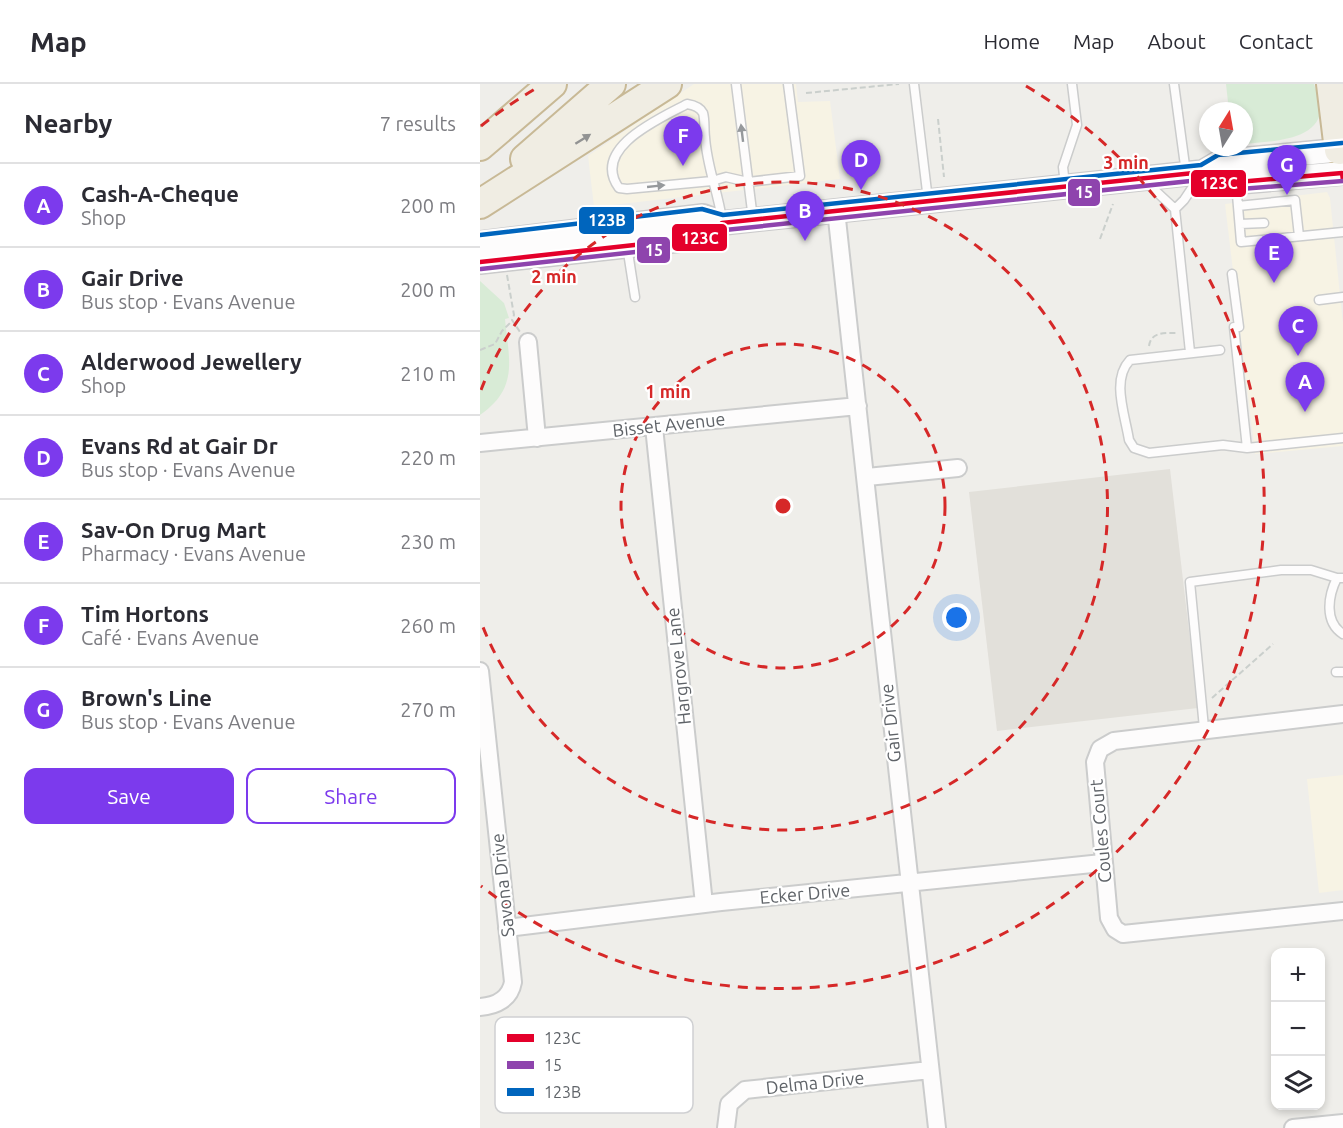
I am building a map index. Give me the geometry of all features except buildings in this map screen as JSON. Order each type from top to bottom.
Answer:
[{"type":"highway","points":[[480,123],[524,84]]},
{"type":"highway","points":[[480,146],[552,84]]},
{"type":"highway","points":[[480,197],[610,84]]},
{"type":"highway","points":[[480,204],[667,84]]},
{"type":"highway","points":[[1331,84],[1342,165]]},
{"type":"main road","points":[[480,243],[703,216],[722,224],[1195,173],[1220,162],[1342,165]]},
{"type":"main road","points":[[1195,173],[1215,184],[1342,165]]},
{"type":"main road","points":[[494,264],[707,237],[722,224]]},
{"type":"street","name":"Gair Drive","points":[[836,210],[867,477],[908,884],[937,1128]]},
{"type":"street","points":[[528,342],[537,438]]},
{"type":"street","name":"Bisset Avenue","points":[[480,443],[858,406]]},
{"type":"street","name":"Hargrove Lane","points":[[654,427],[704,904]]},
{"type":"street","points":[[867,477],[958,468]]},
{"type":"street","name":"Savona Drive","points":[[480,671],[512,987],[499,1003],[480,1007]]},
{"type":"street","name":"Coules Court","points":[[1343,714],[1109,742],[1098,751],[1095,762],[1102,863],[1109,918],[1123,934],[1343,911]]},
{"type":"street","name":"Ecker Drive","points":[[507,928],[704,904],[1102,863]]},
{"type":"street","name":"Delma Drive","points":[[726,1128],[729,1104],[745,1090],[930,1070]]},
{"type":"street","points":[[1293,1128],[1343,1123]]},
{"type":"lane","points":[[736,84],[753,220]]},
{"type":"lane","points":[[722,224],[712,181],[707,165],[703,113],[696,106],[687,104],[629,136],[614,160],[612,170],[619,188],[627,189],[712,181],[726,177],[748,182],[800,176],[788,84]]},
{"type":"lane","points":[[914,84],[928,201]]},
{"type":"lane","points":[[1066,186],[1063,166],[1077,125],[1072,84]]},
{"type":"lane","points":[[1174,84],[1195,173],[1184,200],[1175,209]]},
{"type":"lane","points":[[1142,178],[1175,209],[1190,352]]},
{"type":"lane","points":[[1236,182],[1241,242],[1343,232]]},
{"type":"lane","points":[[1238,206],[1295,200],[1299,236]]},
{"type":"lane","points":[[1285,220],[1297,219]]},
{"type":"lane","points":[[1240,225],[1264,223]]},
{"type":"lane","points":[[627,246],[635,297]]},
{"type":"lane","points":[[1232,274],[1239,327],[1234,327],[1247,448]]},
{"type":"lane","points":[[1319,300],[1343,297]]},
{"type":"lane","points":[[1220,350],[1130,360],[1122,369],[1119,381],[1129,440],[1134,448],[1149,453],[1223,444],[1247,448],[1343,438]]},
{"type":"lane","points":[[1204,729],[1190,582],[1281,570],[1311,570],[1340,578],[1331,590],[1329,613],[1335,629],[1343,634]]},
{"type":"path","points":[[806,93],[899,84]]},
{"type":"path","points":[[938,119],[944,177]]},
{"type":"path","points":[[1100,239],[1113,204]]},
{"type":"path","points":[[480,350],[495,344],[514,315],[494,264]]},
{"type":"path","points":[[512,320],[528,342]]},
{"type":"path","points":[[1147,357],[1149,340],[1156,334],[1188,332]]},
{"type":"path","points":[[1202,708],[1272,644]]},
{"type":"shaded area","points":[[694,84],[796,84],[798,102],[830,101],[840,179],[594,207],[588,156]]},
{"type":"shaded area","points":[[1327,192],[1330,198],[1343,324],[1343,446],[1255,454],[1225,204]]},
{"type":"shaded area","points":[[1170,469],[1198,708],[997,731],[969,492]]},
{"type":"shaded area","points":[[1343,775],[1343,890],[1319,893],[1307,779]]},
{"type":"green space","points":[[1226,84],[1314,84],[1321,106],[1319,118],[1303,133],[1279,140],[1253,143],[1253,102],[1228,102]]},
{"type":"green space","points":[[480,281],[504,303],[509,318],[505,319],[509,372],[501,394],[480,415]]},
{"type":"transit line","name":"123B","points":[[480,235],[702,209],[723,215],[1201,165],[1218,155],[1342,143]]},
{"type":"transit line","name":"123C","points":[[480,262],[707,237],[722,223],[1203,172],[1215,184],[1342,173],[1343,180]]},
{"type":"transit line","name":"15","points":[[481,269],[708,244],[725,230],[1200,180],[1215,191],[1343,181]]},
{"type":"place","name":"Tim Hortons","points":[[683,166]]},
{"type":"place","name":"Evans Rd at Gair Dr","points":[[861,190]]},
{"type":"place","name":"Brown's Line","points":[[1287,195]]},
{"type":"place","name":"Gair Drive","points":[[805,241]]},
{"type":"place","name":"Sav-On Drug Mart","points":[[1274,283]]},
{"type":"place","name":"Alderwood Jewellery","points":[[1298,356]]},
{"type":"place","name":"Cash-A-Cheque","points":[[1305,412]]}]
